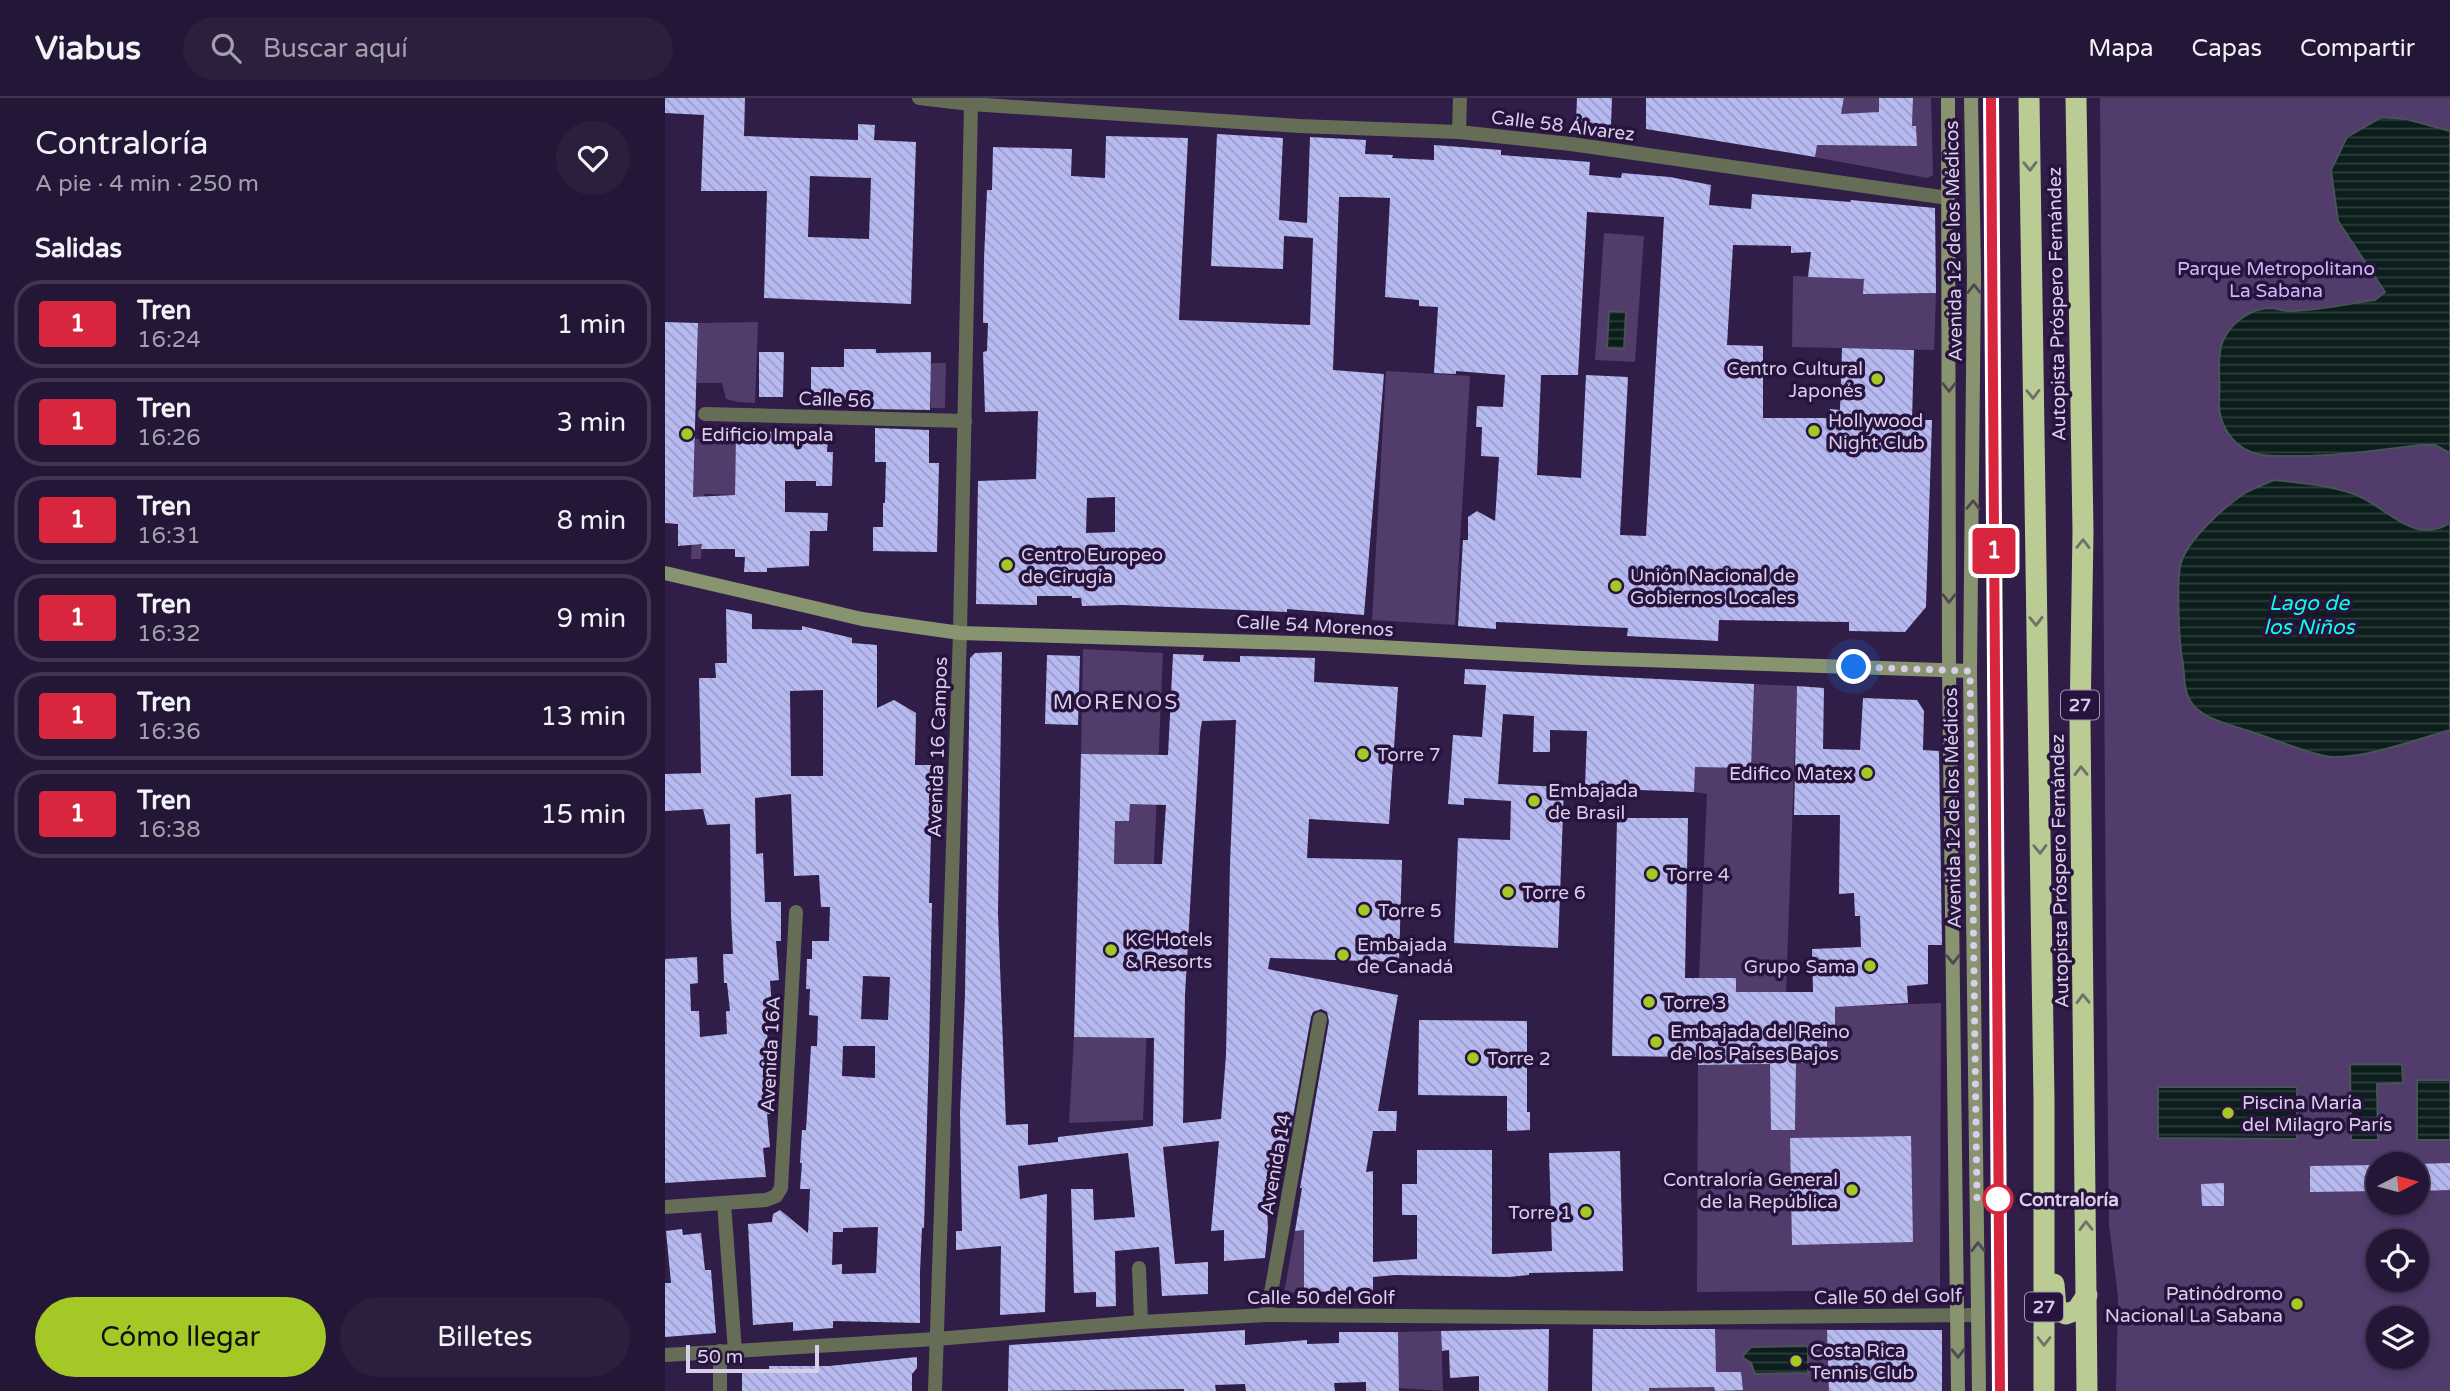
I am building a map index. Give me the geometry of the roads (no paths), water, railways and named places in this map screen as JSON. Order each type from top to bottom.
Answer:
[{"type":"highway","name":"Autopista Próspero Fernández","points":[[2029,98],[2044,1086],[2044,1391]]},
{"type":"highway","name":"Autopista Próspero Fernández","points":[[2073,104],[2083,531],[2080,721],[2087,1391]]},
{"type":"highway","points":[[2044,1223],[2053,1253],[2056,1309],[2072,1314],[2087,1294]]},
{"type":"main road","name":"Avenida 12 de los Médicos","points":[[1948,98],[1949,670],[1958,1391]]},
{"type":"main road","name":"Avenida 12 de los Médicos","points":[[1971,98],[1974,316],[1970,671],[1979,1391]]},
{"type":"main road","name":"Calle 54 Morenos","points":[[665,573],[862,620],[960,633],[1326,644],[1583,658],[1970,671]]},
{"type":"street","name":"Calle 58 Álvarez","points":[[919,98],[971,104],[1275,124],[1458,132],[1580,145],[1948,198]]},
{"type":"street","points":[[1458,132],[1460,98]]},
{"type":"street","name":"Avenida 16 Campos","points":[[935,1391],[960,633],[971,104]]},
{"type":"street","name":"Calle 56","points":[[705,414],[965,421]]},
{"type":"street","name":"Avenida 16A","points":[[724,1203],[776,1196],[783,1181],[796,912]]},
{"type":"street","name":"Avenida 14","points":[[1267,1315],[1320,1019]]},
{"type":"street","points":[[665,1207],[724,1203],[728,1351],[720,1391]]},
{"type":"street","points":[[1139,1268],[1141,1322]]},
{"type":"street","name":"Calle 50 del Golf","points":[[665,1355],[1267,1315],[1653,1318],[1978,1315]]},
{"type":"water","points":[[2382,117],[2406,119],[2450,131],[2450,453],[2435,445],[2322,455],[2269,456],[2251,452],[2237,444],[2223,425],[2219,409],[2222,343],[2236,323],[2256,311],[2272,308],[2312,310],[2375,300],[2385,292],[2338,221],[2331,170],[2347,137]]},
{"type":"water","points":[[1609,311],[1626,312],[1624,349],[1607,348]]},
{"type":"water","name":"Lago de los Niños","points":[[2274,480],[2324,486],[2354,494],[2400,522],[2424,530],[2436,529],[2450,523],[2450,730],[2375,752],[2331,757],[2214,719],[2191,702],[2185,684],[2180,638],[2178,596],[2181,563],[2199,534],[2227,506],[2245,493]]},
{"type":"water","points":[[2350,1064],[2402,1064],[2403,1083],[2377,1084],[2378,1140],[2351,1140]]},
{"type":"water","points":[[2417,1080],[2450,1080],[2450,1140],[2417,1140]]},
{"type":"water","name":"Piscina María del Milagro París","points":[[2158,1087],[2297,1087],[2297,1139],[2158,1138]]},
{"type":"water","points":[[1808,1346],[1808,1373],[1755,1374],[1751,1363],[1742,1357],[1751,1347]]},
{"type":"railway","points":[[1991,98],[2000,1391]]},
{"type":"train","name":"1","points":[[1991,98],[2000,1391]]},
{"type":"place","name":"Centro Cultural Japonés","points":[[1877,379]]},
{"type":"place","name":"Hollywood Night Club","points":[[1814,431]]},
{"type":"place","name":"Edificio Impala","points":[[687,434]]},
{"type":"place","name":"Centro Europeo de Cirugía","points":[[1007,565]]},
{"type":"place","name":"Unión Nacional de Gobiernos Locales","points":[[1616,586]]},
{"type":"place","name":"Torre 7","points":[[1363,754]]},
{"type":"place","name":"Edifico Matex","points":[[1867,773]]},
{"type":"place","name":"Embajada de Brasil","points":[[1534,801]]},
{"type":"place","name":"Torre 4","points":[[1652,874]]},
{"type":"place","name":"Torre 6","points":[[1508,892]]},
{"type":"place","name":"Torre 5","points":[[1364,910]]},
{"type":"place","name":"KC Hotels & Resorts","points":[[1111,950]]},
{"type":"place","name":"Embajada de Canadá","points":[[1343,955]]},
{"type":"place","name":"Grupo Sama","points":[[1870,966]]},
{"type":"place","name":"Torre 3","points":[[1649,1002]]},
{"type":"place","name":"Embajada del Reino de los Países Bajos","points":[[1656,1042]]},
{"type":"place","name":"Torre 2","points":[[1473,1058]]},
{"type":"place","name":"Piscina María del Milagro París","points":[[2228,1113]]},
{"type":"place","name":"Contraloría General de la República","points":[[1852,1190]]},
{"type":"place","name":"Contraloría","points":[[1998,1199]]},
{"type":"place","name":"Torre 1","points":[[1586,1212]]},
{"type":"place","name":"Patinódromo Nacional La Sabana","points":[[2297,1304]]},
{"type":"place","name":"Costa Rica Tennis Club","points":[[1796,1361]]},
{"type":"district","name":"MORENOS","points":[[1116,702]]},
{"type":"park label","name":"Parque Metropolitano La Sabana","points":[[2276,279]]}]
